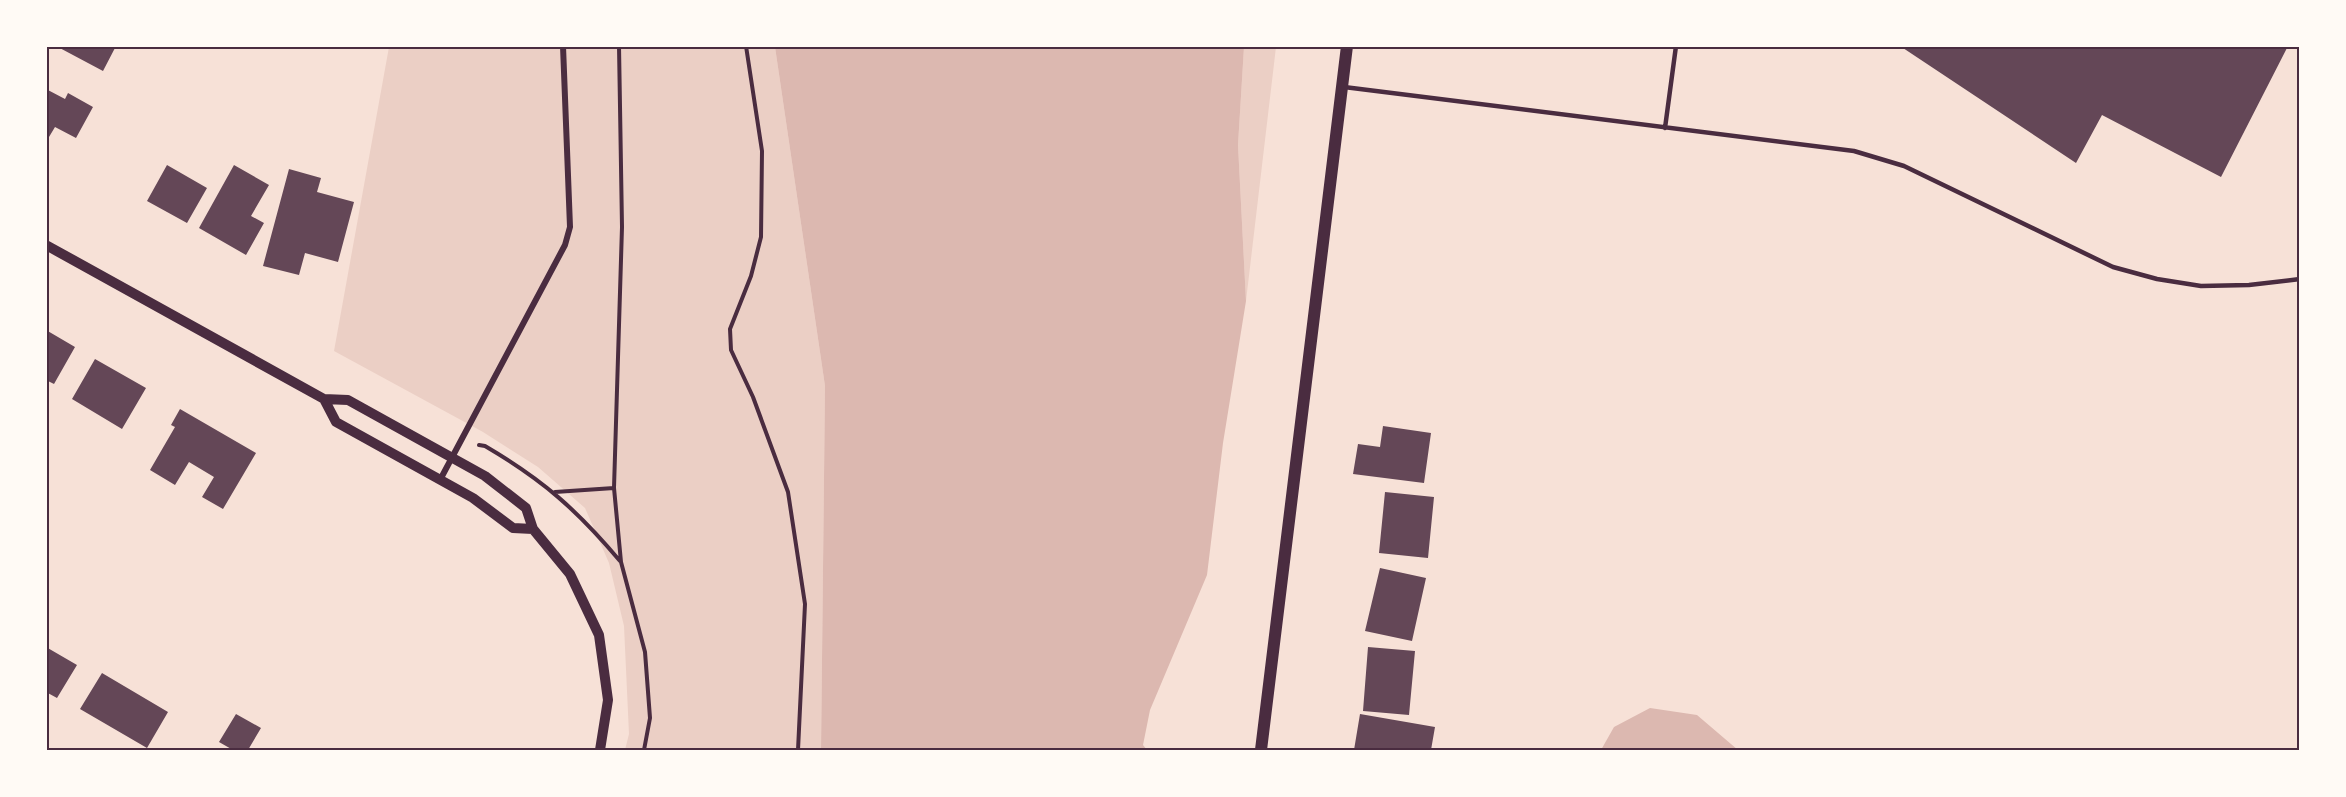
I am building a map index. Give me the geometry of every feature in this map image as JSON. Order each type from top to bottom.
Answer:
[{"type":"main road","points":[[1261,750],[1347,46]]},
{"type":"street","points":[[440,480],[565,245],[570,227],[563,46]]},
{"type":"street","points":[[46,244],[324,399],[348,399],[485,476],[526,508],[533,529],[570,574],[599,635],[608,700],[600,750]]},
{"type":"street","points":[[324,399],[336,422],[473,498],[513,528],[533,529]]},
{"type":"lane","points":[[1665,128],[1676,46]]},
{"type":"lane","points":[[1342,87],[1854,151],[1904,166],[2113,267],[2157,279],[2201,286],[2249,285],[2300,279]]},
{"type":"path","points":[[619,46],[622,227],[614,488],[621,562],[645,652],[650,718],[644,750]]},
{"type":"path","points":[[746,46],[762,151],[761,237],[751,276],[730,328],[731,350],[753,397],[788,492],[805,604],[798,750]]},
{"type":"path","points":[[461,442],[485,447],[516,464],[555,492],[590,525],[621,562]]},
{"type":"path","points":[[555,492],[614,488]]},
{"type":"shaded area","points":[[389,47],[775,47],[825,386],[821,750],[625,750],[629,734],[624,626],[609,563],[585,508],[538,467],[483,432],[334,351]]},
{"type":"shaded area","points":[[775,47],[1244,47],[1238,145],[1246,301],[1223,443],[1207,575],[1150,710],[1143,745],[1147,750],[821,750],[825,386]]},
{"type":"shaded area","points":[[1244,47],[1276,47],[1246,301],[1238,145]]},
{"type":"shaded area","points":[[1650,708],[1697,715],[1738,750],[1601,750],[1614,727]]},
{"type":"building","points":[[56,46],[116,46],[103,71]]},
{"type":"building","points":[[1900,46],[2288,46],[2221,177],[2102,115],[2076,163]]},
{"type":"building","points":[[46,89],[65,99],[68,93],[93,107],[76,138],[55,127],[46,142]]},
{"type":"building","points":[[167,165],[207,188],[187,223],[147,201]]},
{"type":"building","points":[[234,165],[269,185],[251,216],[264,223],[246,255],[199,228]]},
{"type":"building","points":[[289,169],[321,178],[317,192],[354,202],[338,262],[305,253],[299,275],[263,266]]},
{"type":"building","points":[[46,330],[75,347],[54,384],[46,380]]},
{"type":"building","points":[[95,359],[146,388],[122,429],[72,399]]},
{"type":"building","points":[[180,409],[256,453],[223,509],[202,497],[214,477],[189,462],[175,485],[150,470],[175,427],[171,425]]},
{"type":"building","points":[[1383,426],[1431,433],[1424,483],[1353,474],[1358,444],[1380,447]]},
{"type":"building","points":[[1385,492],[1434,497],[1428,558],[1379,553]]},
{"type":"building","points":[[1380,568],[1426,578],[1412,641],[1365,631]]},
{"type":"building","points":[[46,647],[77,665],[57,698],[46,692]]},
{"type":"building","points":[[1368,647],[1415,651],[1409,715],[1363,711]]},
{"type":"building","points":[[102,673],[168,712],[147,748],[80,709]]},
{"type":"building","points":[[236,714],[261,728],[248,750],[233,750],[219,742]]},
{"type":"building","points":[[1360,714],[1435,727],[1431,750],[1354,750]]}]
